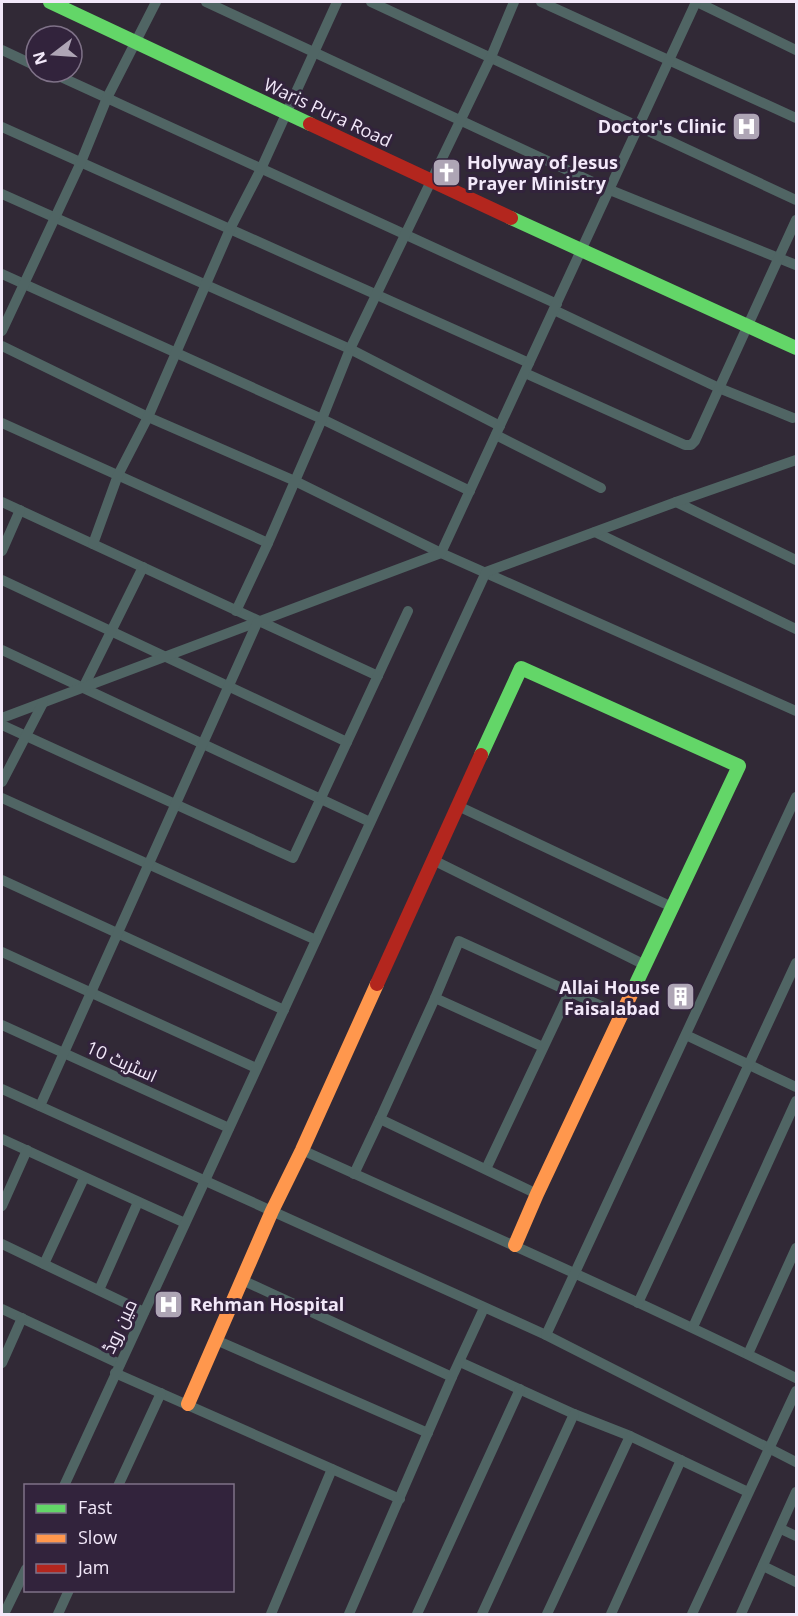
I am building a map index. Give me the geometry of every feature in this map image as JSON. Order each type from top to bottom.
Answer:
[{"type":"street","name":"Waris Pura Road","points":[[50,2],[586,253],[796,348]]},
{"type":"street","points":[[2,331],[81,162],[107,98],[156,2]]},
{"type":"street","points":[[206,2],[610,190],[796,265]]},
{"type":"street","points":[[93,544],[118,476],[148,417],[230,229],[261,169],[337,2]]},
{"type":"street","points":[[371,2],[796,200]]},
{"type":"street","points":[[236,610],[268,543],[350,349],[491,57],[514,2]]},
{"type":"street","points":[[541,2],[796,118]]},
{"type":"street","points":[[2,718],[441,553],[556,307],[586,253],[610,190],[697,2],[796,50]]},
{"type":"street","points":[[2,50],[24,60]]},
{"type":"street","points":[[76,84],[405,234],[719,388],[793,418]]},
{"type":"street","points":[[2,127],[376,294],[685,445],[691,445],[695,441],[796,220]]},
{"type":"street","points":[[2,194],[350,349],[601,488]]},
{"type":"street","points":[[2,274],[322,419],[470,491]]},
{"type":"street","points":[[2,346],[148,417],[295,480],[441,553],[796,711]]},
{"type":"street","points":[[2,423],[268,543]]},
{"type":"street","points":[[486,572],[796,460]]},
{"type":"street","points":[[2,502],[378,676]]},
{"type":"street","points":[[676,502],[796,560]]},
{"type":"street","points":[[2,551],[20,510]]},
{"type":"street","points":[[595,532],[796,629]]},
{"type":"street","points":[[83,688],[143,567]]},
{"type":"street","name":"مین روڈ","points":[[64,1484],[486,572]]},
{"type":"street","points":[[2,580],[347,742]]},
{"type":"street","points":[[2,725],[293,858],[408,611]]},
{"type":"street","points":[[40,1106],[259,622]]},
{"type":"street","points":[[2,650],[370,822]]},
{"type":"street","points":[[188,1404],[272,1211],[302,1150],[521,668],[739,766],[514,1245]]},
{"type":"street","points":[[2,782],[43,703]]},
{"type":"street","points":[[546,1335],[796,796]]},
{"type":"street","points":[[2,798],[316,940]]},
{"type":"street","points":[[458,806],[672,907]]},
{"type":"street","points":[[433,860],[645,965]]},
{"type":"street","points":[[2,880],[284,1010]]},
{"type":"street","points":[[354,1174],[459,941],[621,1015]]},
{"type":"street","points":[[2,952],[256,1068]]},
{"type":"street","points":[[638,1304],[749,1065],[794,976],[796,963]]},
{"type":"street","points":[[486,1169],[570,991]]},
{"type":"street","points":[[435,998],[543,1047]]},
{"type":"street","name":"اسٹریٹ 10","points":[[2,1025],[229,1128]]},
{"type":"street","points":[[686,1035],[796,1087]]},
{"type":"street","points":[[2,1089],[546,1335],[796,1462]]},
{"type":"street","points":[[693,1328],[796,1101]]},
{"type":"street","points":[[380,1119],[537,1194]]},
{"type":"street","points":[[2,1139],[185,1223]]},
{"type":"street","points":[[2,1206],[27,1150]]},
{"type":"street","points":[[302,1150],[514,1245],[796,1377]]},
{"type":"street","points":[[45,1264],[84,1178]]},
{"type":"street","points":[[99,1290],[138,1202]]},
{"type":"street","points":[[2,1244],[144,1312]]},
{"type":"street","points":[[748,1354],[796,1248]]},
{"type":"street","points":[[242,1280],[452,1377]]},
{"type":"street","points":[[349,1614],[484,1308]]},
{"type":"street","points":[[2,1309],[161,1393],[400,1498]]},
{"type":"street","points":[[2,1363],[22,1318]]},
{"type":"street","points":[[216,1340],[428,1433]]},
{"type":"street","points":[[460,1362],[574,1414],[630,1436],[748,1492]]},
{"type":"street","points":[[417,1614],[520,1389]]},
{"type":"street","points":[[692,1614],[796,1391]]},
{"type":"street","points":[[118,1484],[161,1393]]},
{"type":"street","points":[[482,1614],[574,1414]]},
{"type":"street","points":[[547,1614],[630,1436]]},
{"type":"street","points":[[611,1614],[681,1460]]},
{"type":"street","points":[[271,1614],[332,1469]]},
{"type":"street","points":[[741,1614],[796,1492]]},
{"type":"street","points":[[781,1529],[796,1536]]},
{"type":"street","points":[[763,1566],[796,1581]]},
{"type":"street","points":[[4,1614],[24,1573]]},
{"type":"street","points":[[58,1614],[68,1592]]},
{"type":"traffic: fast","points":[[50,2],[310,124]]},
{"type":"traffic: fast","points":[[511,218],[796,348]]},
{"type":"traffic: fast","points":[[481,755],[521,668],[739,766],[634,988]]},
{"type":"traffic: slow","points":[[188,1404],[272,1211],[377,984]]},
{"type":"traffic: slow","points":[[515,1245],[634,988]]},
{"type":"traffic: jam","points":[[310,124],[511,218]]},
{"type":"traffic: jam","points":[[377,984],[481,755]]},
{"type":"place","name":"Doctor's Clinic","points":[[747,126]]},
{"type":"place","name":"Holyway of Jesus Prayer Ministry","points":[[446,172]]},
{"type":"place","name":"Allai House Faisalabad","points":[[681,997]]},
{"type":"place","name":"Rehman Hospital","points":[[169,1304]]}]
